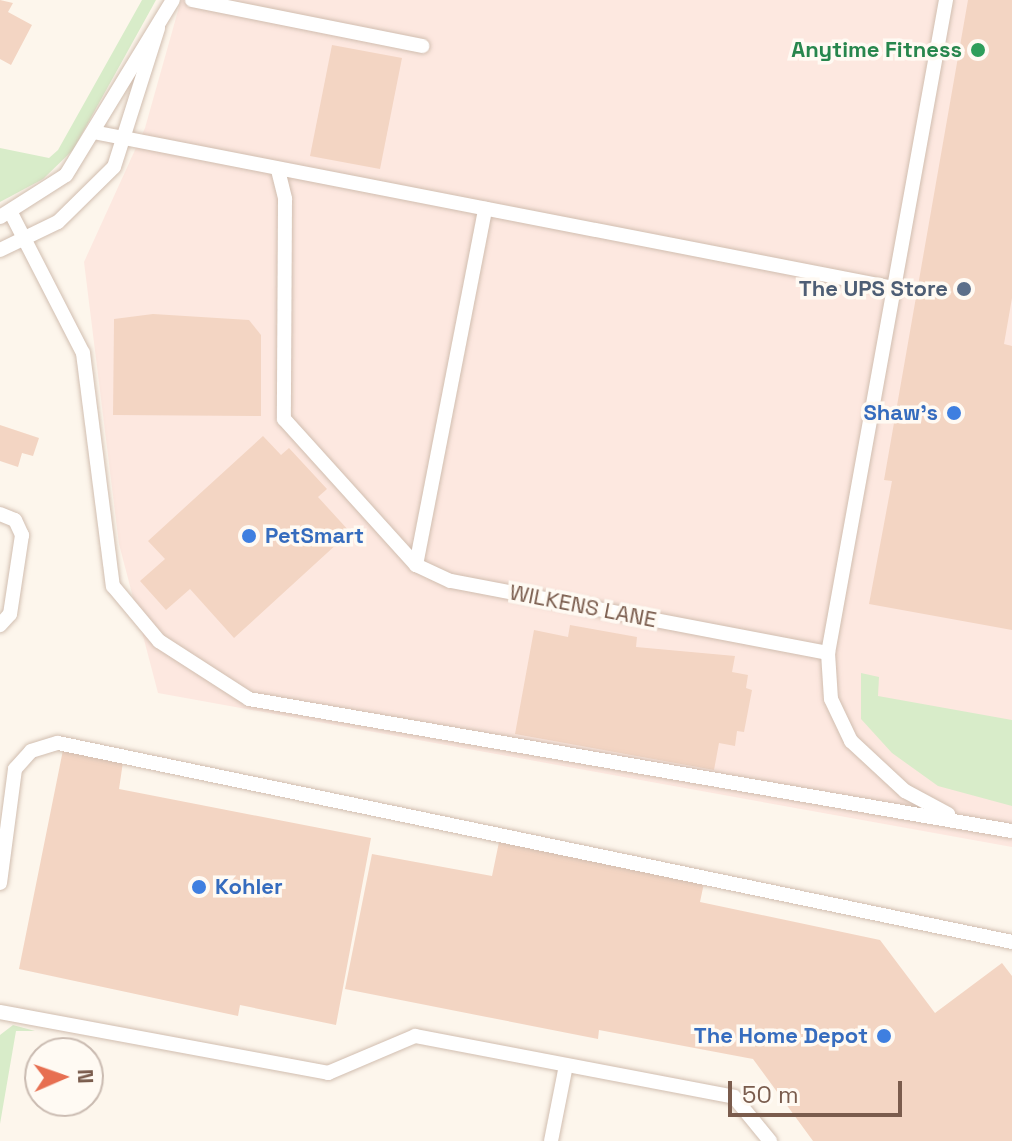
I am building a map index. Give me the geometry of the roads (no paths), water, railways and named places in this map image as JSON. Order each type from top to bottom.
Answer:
[{"type":"lane","points":[[173,0],[66,175],[5,215],[27,239],[83,353],[113,586],[159,641],[249,699],[1012,831]]},
{"type":"lane","points":[[192,0],[422,46]]},
{"type":"lane","points":[[946,0],[828,653],[831,699],[851,741],[927,805],[990,827]]},
{"type":"lane","points":[[0,250],[27,239],[89,196],[126,141],[158,28]]},
{"type":"lane","points":[[93,132],[126,141],[893,288]]},
{"type":"lane","name":"WILKENS LANE","points":[[278,170],[285,199],[284,419],[416,565],[451,581],[828,653]]},
{"type":"lane","points":[[416,565],[485,209]]},
{"type":"lane","points":[[0,514],[15,520],[22,535],[10,614],[0,625]]},
{"type":"lane","points":[[0,883],[15,769],[31,751],[58,743],[1012,942]]},
{"type":"lane","points":[[0,1012],[328,1073],[412,1036],[734,1097],[770,1141]]},
{"type":"lane","points":[[551,1141],[566,1065]]},
{"type":"place","name":"Anytime Fitness","points":[[978,50]]},
{"type":"place","name":"The UPS Store","points":[[964,289]]},
{"type":"place","name":"Shaw's","points":[[954,413]]},
{"type":"place","name":"PetSmart","points":[[249,536]]},
{"type":"place","name":"Kohler","points":[[199,887]]},
{"type":"place","name":"The Home Depot","points":[[884,1036]]}]
